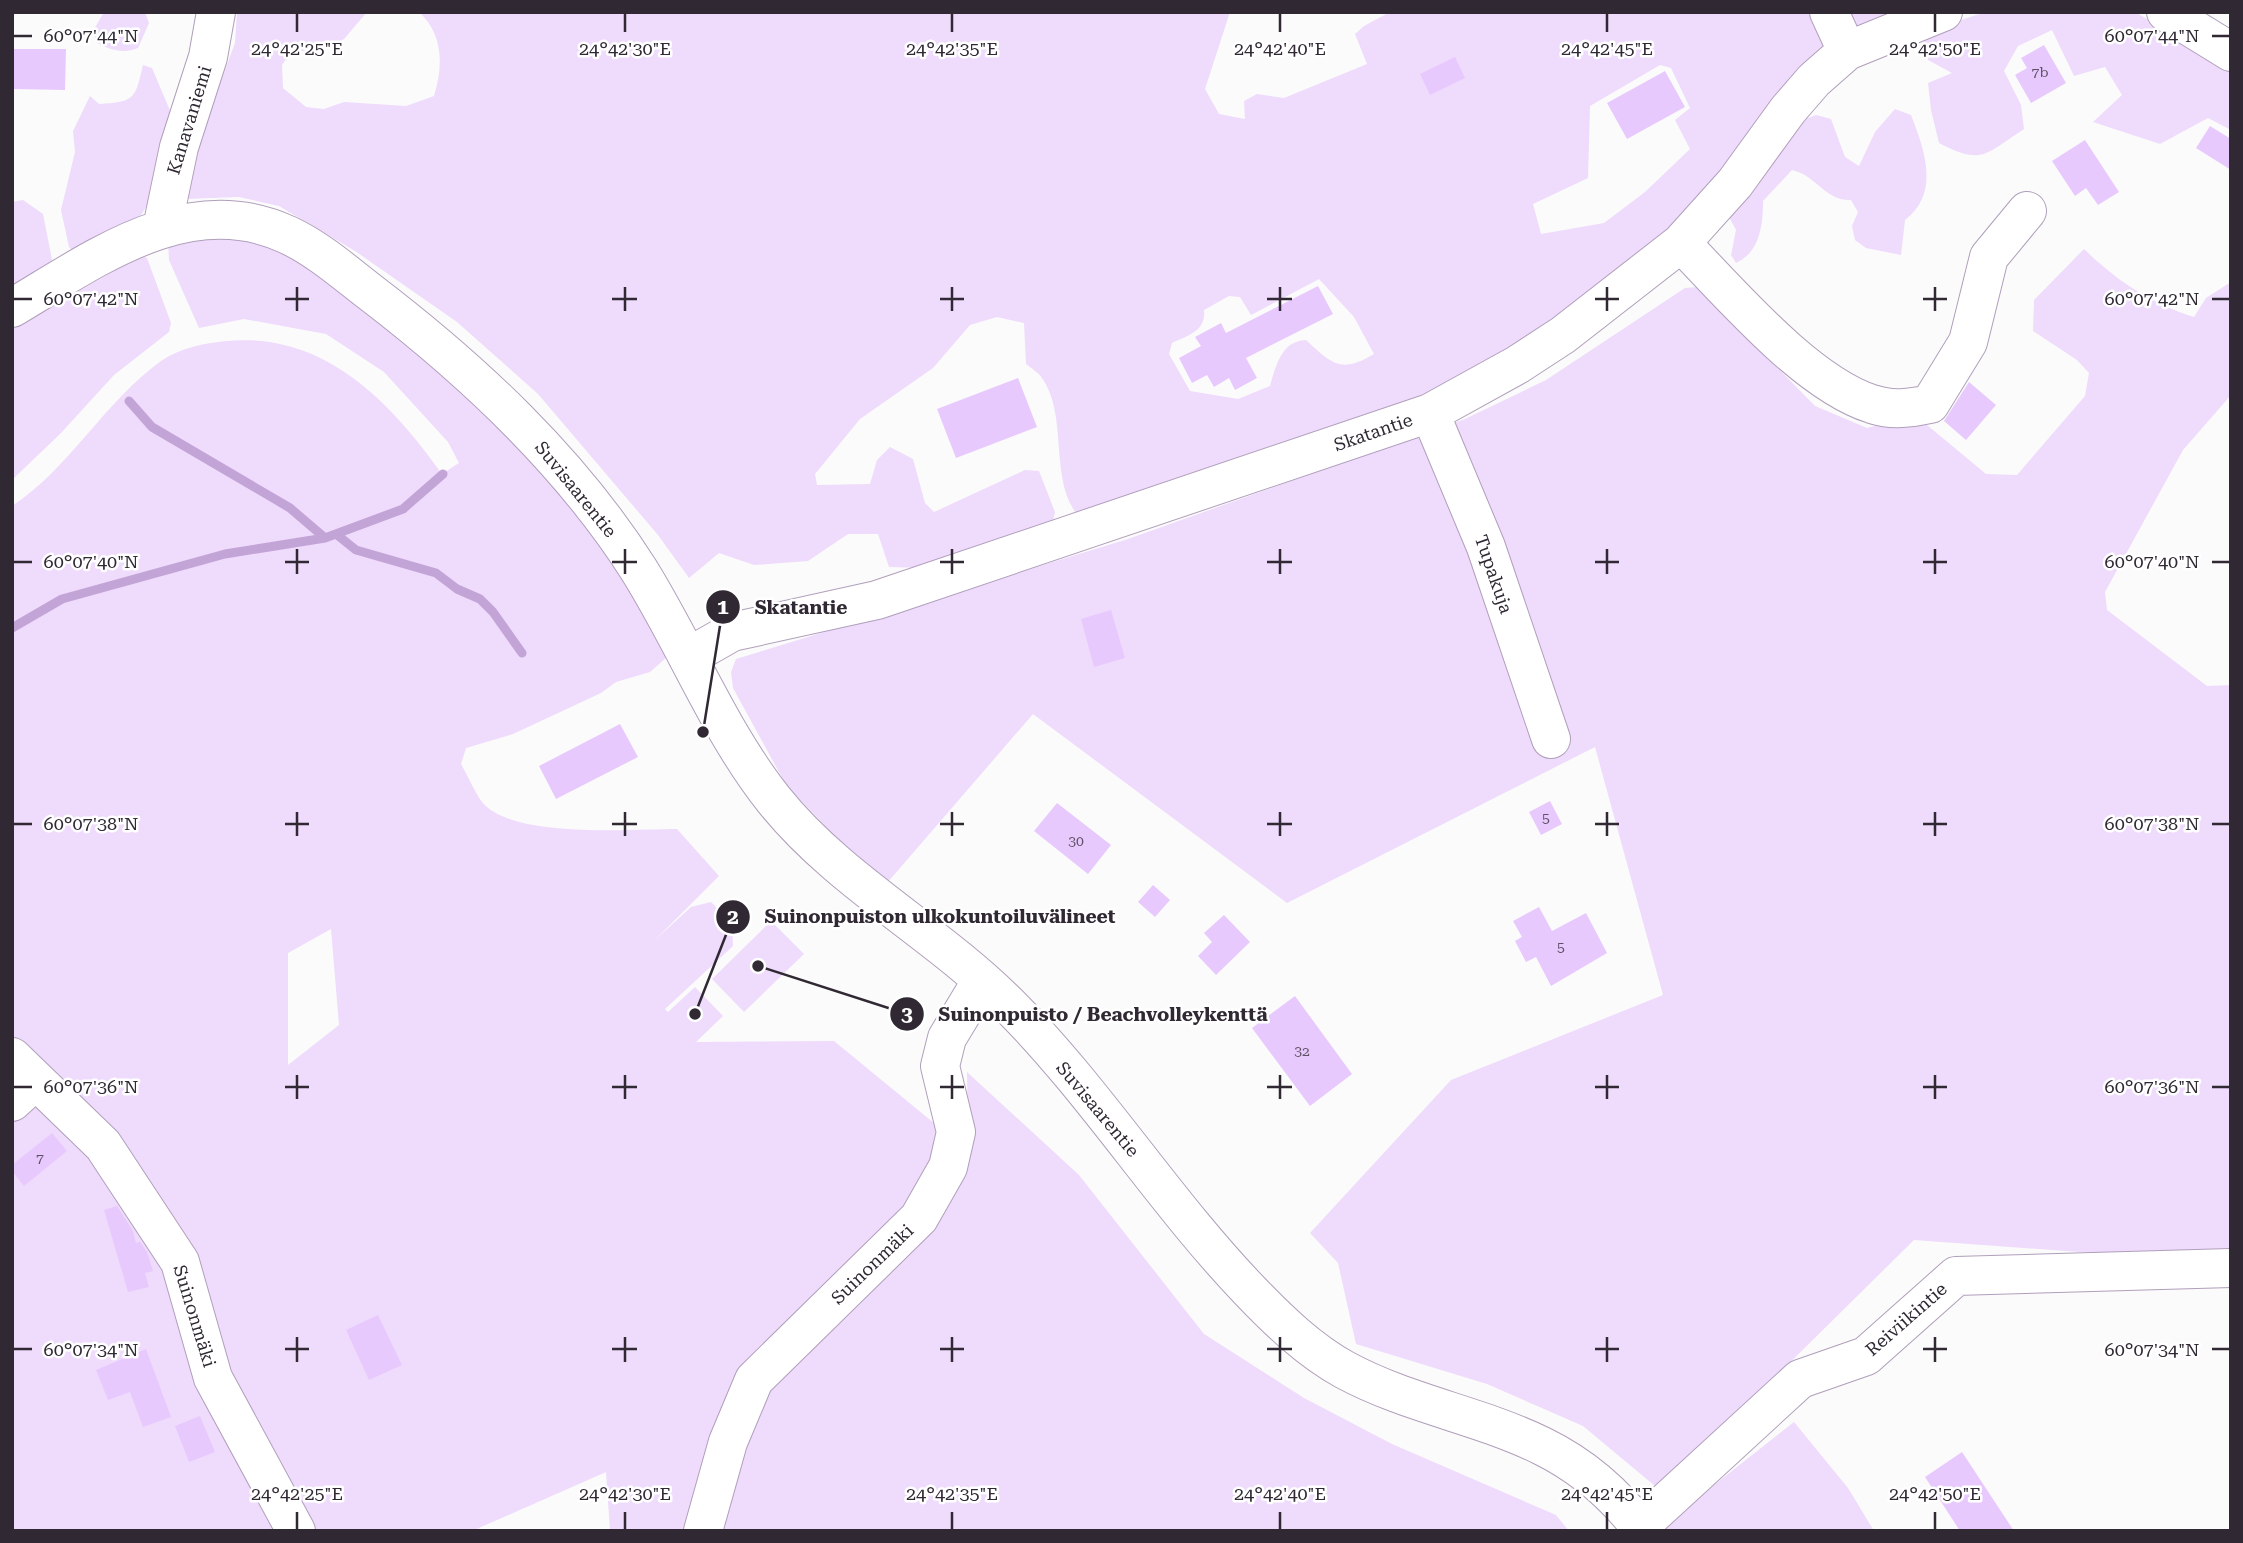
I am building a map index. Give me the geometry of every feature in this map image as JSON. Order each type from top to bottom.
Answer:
[{"type":"street","name":"Kanavaniemi","points":[[162,228],[179,147],[208,57],[216,12]]},
{"type":"street","points":[[1829,12],[1847,51]]},
{"type":"street","name":"Skatantie","points":[[690,656],[732,632],[877,600],[1430,412],[1517,365],[1563,335],[1681,243],[1735,183],[1788,110],[1814,80],[1847,51],[1943,12]]},
{"type":"street","points":[[2166,12],[2231,52]]},
{"type":"street","points":[[1681,243],[1798,357],[1846,394],[1875,405],[1902,409],[1930,404],[1968,342],[1989,257],[2026,211]]},
{"type":"street","name":"Suvisaarentie","points":[[12,308],[118,246],[162,228],[222,219],[263,225],[293,237],[394,310],[510,411],[612,531],[690,656],[748,763],[800,830],[982,980],[1070,1073],[1218,1257],[1284,1325],[1319,1354],[1377,1385],[1542,1445],[1583,1470],[1611,1493],[1641,1528]]},
{"type":"street","name":"Tupakuja","points":[[1430,412],[1486,547],[1551,739]]},
{"type":"street","name":"Suinonmäki","points":[[703,1531],[728,1442],[754,1380],[919,1219],[948,1167],[956,1132],[940,1066],[947,1038],[982,980]]},
{"type":"street","name":"Suinonmäki","points":[[20,1079],[103,1145],[180,1262],[213,1378],[296,1531]]},
{"type":"street","name":"Reiviikintie","points":[[1641,1528],[1800,1379],[1866,1356],[1956,1276],[2231,1268]]},
{"type":"shaded area","points":[[104,12],[145,12],[149,23],[138,48],[117,50],[96,42],[93,31]]},
{"type":"shaded area","points":[[237,12],[367,12],[344,39],[324,49],[291,52],[282,65],[283,88],[306,107],[324,109],[344,102],[406,106],[434,96],[439,74],[439,52],[433,31],[419,12],[1230,12],[1205,89],[1219,114],[1245,119],[1244,101],[1257,94],[1284,98],[1367,64],[1355,34],[1390,12],[1910,12],[1732,179],[1491,371],[1079,517],[1064,485],[1055,411],[1050,393],[1041,376],[1026,364],[1024,323],[997,317],[970,325],[933,368],[860,419],[815,474],[817,485],[870,484],[877,460],[890,447],[913,459],[925,503],[934,512],[1025,470],[1039,471],[1055,512],[1052,525],[927,568],[889,567],[878,534],[848,534],[808,561],[754,565],[719,553],[689,578],[658,535],[538,394],[457,322],[355,251],[279,206],[239,197],[186,199],[187,172],[235,43]],"holes":[[[1660,65],[1671,68],[1690,108],[1675,120],[1690,149],[1645,192],[1604,223],[1541,234],[1533,204],[1588,178],[1590,106]],[[1319,279],[1354,317],[1374,354],[1345,365],[1330,360],[1306,340],[1298,341],[1281,356],[1270,386],[1238,399],[1190,391],[1169,354],[1172,343],[1199,328],[1204,310],[1229,296],[1240,297],[1251,315]]]},
{"type":"shaded area","points":[[1985,12],[2135,12],[2231,69],[2231,130],[2208,118],[2160,144],[2093,122],[2122,95],[2105,67],[2074,76],[2052,30],[2018,46],[2004,71],[2021,105],[2024,129],[1983,154],[1965,154],[1939,143],[1928,83],[1952,73],[1928,60],[1923,33]]},
{"type":"shaded area","points":[[143,65],[152,68],[174,120],[153,196],[141,215],[74,252],[69,247],[61,210],[75,152],[73,131],[90,96],[99,104],[120,102],[132,96]]},
{"type":"shaded area","points":[[1895,109],[1911,115],[1921,143],[1926,171],[1923,197],[1905,220],[1901,255],[1866,248],[1855,240],[1852,226],[1858,212],[1851,200],[1834,196],[1808,177],[1792,170],[1763,201],[1761,228],[1755,245],[1736,263],[1731,255],[1736,230],[1728,215],[1795,123],[1816,115],[1831,119],[1845,157],[1859,166],[1875,132]]},
{"type":"shaded area","points":[[23,200],[43,214],[53,265],[12,290],[12,202]]},
{"type":"shaded area","points":[[197,237],[257,240],[294,256],[330,281],[499,422],[601,543],[665,645],[667,657],[650,672],[616,682],[601,693],[513,734],[466,748],[461,764],[482,802],[497,814],[545,827],[603,830],[677,829],[719,876],[654,941],[691,907],[711,902],[732,923],[733,946],[665,1009],[668,1012],[695,987],[723,1016],[696,1042],[834,1041],[968,1151],[967,1072],[1079,1175],[1204,1334],[1304,1398],[1392,1444],[1556,1515],[1569,1531],[610,1531],[606,1472],[472,1531],[12,1531],[12,506],[52,473],[122,395],[161,361],[192,347],[227,341],[262,341],[294,348],[324,360],[377,397],[422,447],[442,474],[459,463],[448,442],[384,372],[326,334],[244,319],[199,328],[169,260],[168,241]],"holes":[[[331,929],[339,1025],[288,1065],[288,953]]]},
{"type":"shaded area","points":[[2084,249],[2135,290],[2194,317],[2206,298],[2231,282],[2231,395],[2183,450],[2105,592],[2107,610],[2207,686],[2231,685],[2231,1249],[2122,1255],[1914,1240],[1765,1387],[1655,1486],[1583,1426],[1487,1384],[1356,1344],[1338,1263],[1310,1233],[1451,1080],[1663,995],[1595,747],[1287,903],[1033,714],[887,883],[857,859],[786,785],[733,688],[731,672],[736,659],[1128,539],[1465,419],[1546,380],[1685,288],[1698,287],[1815,406],[1867,428],[1903,419],[1921,420],[1986,474],[2017,475],[2085,396],[2089,373],[2077,360],[2033,331],[2034,300]]},
{"type":"shaded area","points":[[142,255],[147,258],[171,323],[169,332],[114,375],[61,433],[12,480],[12,329]]},
{"type":"shaded area","points":[[771,921],[804,954],[744,1012],[712,979]]},
{"type":"shaded area","points":[[1794,1422],[1848,1488],[1874,1531],[1664,1531],[1690,1504]]},
{"type":"building","points":[[2044,45],[2066,83],[2031,103],[2015,75],[2027,68],[2021,58]]},
{"type":"building","points":[[12,49],[66,49],[65,90],[12,89]]},
{"type":"building","points":[[1455,57],[1465,78],[1430,95],[1420,74]]},
{"type":"building","points":[[1665,71],[1685,107],[1627,139],[1607,103]]},
{"type":"building","points":[[2210,126],[2231,139],[2231,170],[2196,148]]},
{"type":"building","points":[[2085,140],[2119,192],[2098,205],[2086,188],[2075,196],[2052,161]]},
{"type":"building","points":[[1318,286],[1333,314],[1246,358],[1257,378],[1235,390],[1229,378],[1214,387],[1207,375],[1192,383],[1179,358],[1201,346],[1195,337],[1221,323],[1226,333]]},
{"type":"building","points":[[1018,378],[1037,427],[956,458],[937,409]]},
{"type":"building","points":[[1969,382],[1996,405],[1966,440],[1944,421]]},
{"type":"building","points":[[1111,610],[1125,658],[1094,667],[1081,619]]},
{"type":"building","points":[[620,724],[638,757],[556,799],[539,766]]},
{"type":"building","points":[[1550,801],[1562,824],[1541,835],[1529,812]]},
{"type":"building","points":[[1057,803],[1111,845],[1088,874],[1034,831]]},
{"type":"building","points":[[1153,885],[1170,900],[1155,917],[1138,902]]},
{"type":"building","points":[[1539,907],[1552,931],[1586,913],[1607,953],[1551,986],[1536,957],[1526,962],[1515,941],[1522,937],[1513,921]]},
{"type":"building","points":[[1224,915],[1250,942],[1216,975],[1198,956],[1212,942],[1204,933]]},
{"type":"building","points":[[1295,996],[1352,1074],[1310,1106],[1252,1028]]},
{"type":"building","points":[[52,1133],[67,1151],[24,1186],[12,1171],[12,1165]]},
{"type":"building","points":[[117,1206],[133,1231],[136,1243],[140,1242],[147,1252],[153,1271],[145,1273],[149,1287],[128,1292],[104,1210]]},
{"type":"building","points":[[378,1315],[402,1365],[369,1380],[346,1330]]},
{"type":"building","points":[[146,1349],[171,1417],[143,1427],[130,1392],[108,1400],[96,1370]]},
{"type":"building","points":[[200,1416],[215,1452],[189,1462],[175,1426]]},
{"type":"building","points":[[1962,1452],[2014,1531],[1960,1531],[1925,1477]]},
{"type":"waterway","points":[[129,401],[152,427],[290,508],[325,538]]},
{"type":"waterway","points":[[12,628],[62,599],[225,554],[325,538],[403,509],[443,474]]},
{"type":"waterway","points":[[336,534],[356,550],[436,573],[457,589],[480,599],[493,612],[522,653]]},
{"type":"place","name":"Skatantie","points":[[703,732]]},
{"type":"place","name":"Suinonpuisto / Beachvolleykenttä","points":[[758,966]]},
{"type":"place","name":"Suinonpuiston ulkokuntoiluvälineet","points":[[695,1014]]}]
